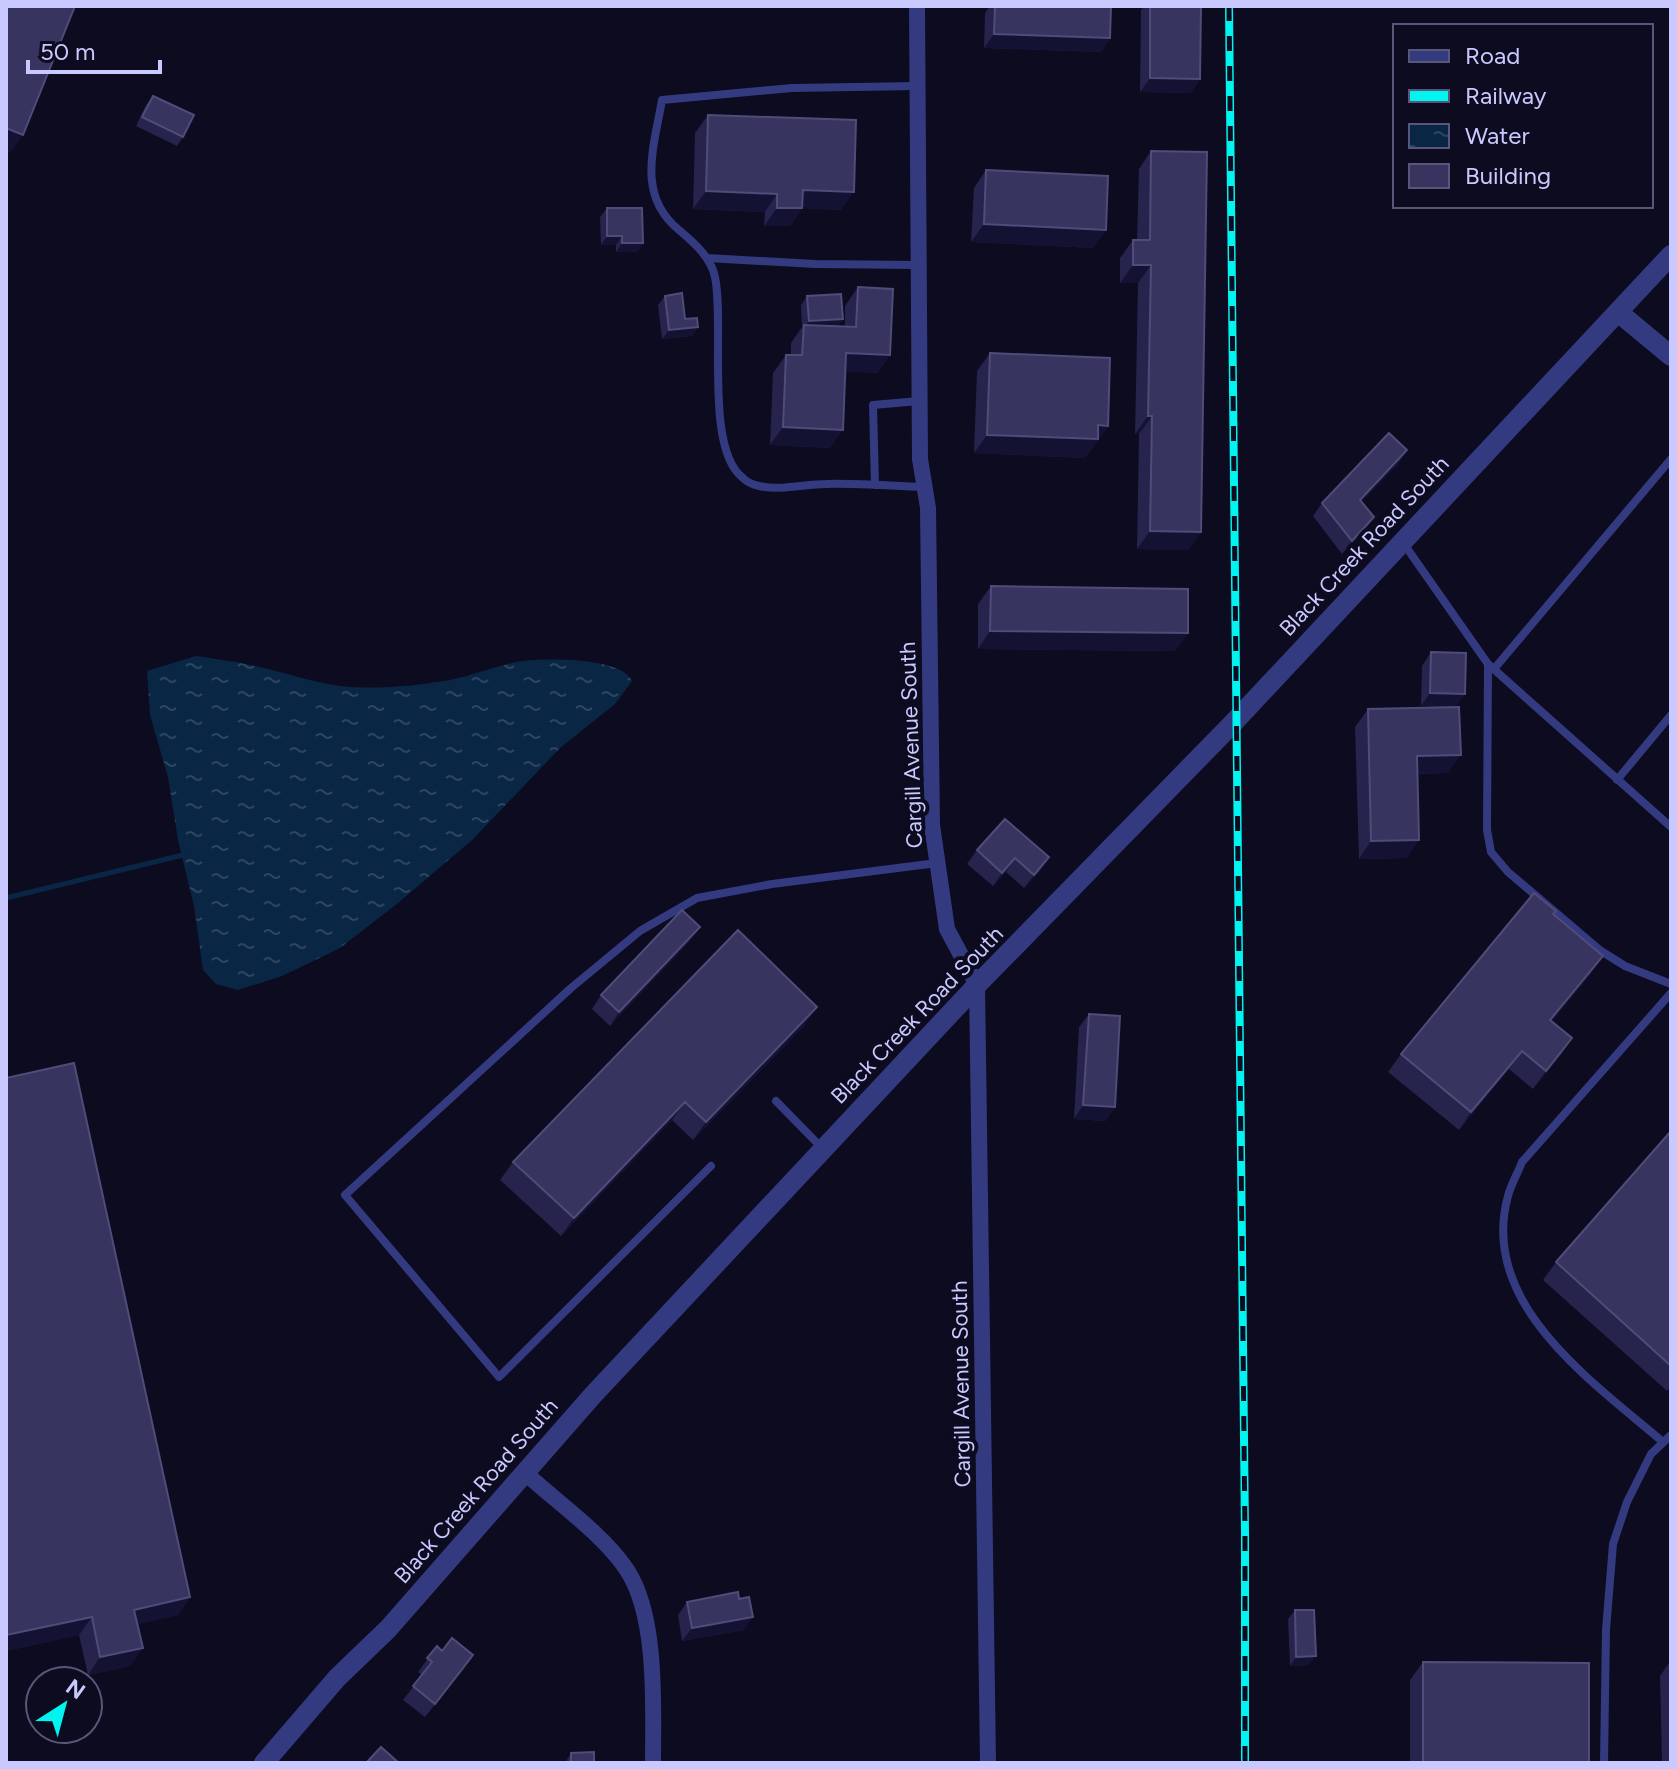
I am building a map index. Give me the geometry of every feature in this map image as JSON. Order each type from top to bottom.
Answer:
[{"type":"street","name":"Cargill Avenue South","points":[[917,6],[920,459],[928,508],[932,825],[947,929],[977,985],[988,1763]]},
{"type":"street","name":"Black Creek Road South","points":[[264,1763],[337,1678],[388,1629],[593,1395],[977,985],[1235,721],[1401,540],[1671,255]]},
{"type":"street","points":[[1618,312],[1671,356]]},
{"type":"street","points":[[524,1472],[609,1549],[637,1588],[650,1656],[653,1763]]},
{"type":"lane","points":[[917,86],[792,88],[662,100],[651,164],[657,205],[707,258],[715,277],[724,447],[734,470],[745,480],[760,486],[924,487]]},
{"type":"lane","points":[[707,258],[815,264],[919,265]]},
{"type":"lane","points":[[875,485],[873,405],[920,401]]},
{"type":"lane","points":[[1671,459],[1491,666],[1487,830],[1491,852],[1508,872],[1601,951],[1625,966],[1671,984]]},
{"type":"lane","points":[[1401,540],[1491,666],[1671,827]]},
{"type":"lane","points":[[1617,780],[1671,715]]},
{"type":"lane","points":[[711,1166],[499,1377],[345,1195],[571,988],[640,931],[697,898],[772,884],[937,863]]},
{"type":"lane","points":[[1663,1442],[1548,1340],[1524,1304],[1509,1269],[1503,1232],[1508,1196],[1522,1162],[1671,993]]},
{"type":"lane","points":[[776,1101],[824,1149]]},
{"type":"lane","points":[[1604,1763],[1606,1630],[1613,1544],[1627,1502],[1651,1454],[1671,1435]]},
{"type":"water","points":[[196,656],[353,687],[395,687],[437,682],[522,661],[547,659],[599,663],[625,673],[632,681],[615,704],[561,747],[472,840],[398,903],[340,948],[282,976],[238,990],[216,984],[203,970],[194,906],[178,840],[168,777],[150,715],[147,671]]},
{"type":"building","points":[[6,6],[75,6],[23,135],[6,128]]},
{"type":"building","points":[[995,6],[1111,6],[1110,38],[994,34]]},
{"type":"building","points":[[1150,6],[1201,6],[1200,79],[1150,78]]},
{"type":"building","points":[[153,96],[194,115],[183,137],[142,117]]},
{"type":"building","points":[[708,115],[856,120],[854,192],[803,190],[802,208],[777,208],[777,194],[706,191]]},
{"type":"building","points":[[1151,151],[1207,152],[1201,532],[1150,531],[1152,416],[1148,416],[1151,265],[1133,265],[1133,240],[1150,240]]},
{"type":"building","points":[[986,170],[1108,176],[1106,230],[984,224]]},
{"type":"building","points":[[607,208],[642,208],[643,243],[622,243],[622,236],[607,236]]},
{"type":"building","points":[[858,287],[893,289],[890,355],[846,353],[843,430],[783,427],[786,355],[802,355],[804,325],[856,327]]},
{"type":"building","points":[[682,293],[685,319],[697,318],[698,327],[669,330],[665,296]]},
{"type":"building","points":[[841,294],[843,319],[809,321],[807,296]]},
{"type":"building","points":[[990,353],[1110,358],[1108,426],[1098,425],[1098,439],[987,435]]},
{"type":"building","points":[[1389,433],[1407,450],[1360,500],[1374,517],[1352,541],[1322,503]]},
{"type":"building","points":[[991,586],[1188,589],[1188,633],[990,631]]},
{"type":"building","points":[[1431,652],[1466,653],[1465,694],[1430,693]]},
{"type":"building","points":[[1459,707],[1461,755],[1417,756],[1419,840],[1371,841],[1368,709]]},
{"type":"building","points":[[1005,819],[1049,857],[1034,875],[1015,858],[1002,873],[977,850]]},
{"type":"building","points":[[1534,893],[1556,911],[1553,914],[1603,956],[1550,1020],[1572,1038],[1546,1071],[1522,1051],[1471,1112],[1401,1054]]},
{"type":"building","points":[[682,910],[700,927],[619,1012],[601,995]]},
{"type":"building","points":[[738,930],[817,1007],[706,1122],[685,1102],[574,1218],[513,1162]]},
{"type":"building","points":[[1089,1014],[1120,1016],[1115,1107],[1083,1105]]},
{"type":"building","points":[[74,1063],[190,1597],[134,1610],[143,1648],[100,1657],[92,1617],[6,1635],[6,1078]]},
{"type":"building","points":[[1671,1131],[1671,1366],[1556,1262]]},
{"type":"building","points":[[738,1592],[739,1599],[749,1597],[753,1617],[692,1628],[687,1602]]},
{"type":"building","points":[[1295,1610],[1314,1610],[1316,1656],[1296,1657]]},
{"type":"building","points":[[452,1638],[473,1655],[435,1704],[413,1686],[432,1662],[427,1658],[437,1646],[442,1651]]},
{"type":"building","points":[[1423,1662],[1589,1663],[1589,1763],[1423,1763]]},
{"type":"building","points":[[381,1747],[399,1763],[366,1763]]},
{"type":"building","points":[[594,1752],[594,1763],[571,1763],[571,1753]]},
{"type":"waterway","points":[[6,898],[187,854]]},
{"type":"railway","points":[[1229,6],[1245,1763]]}]
